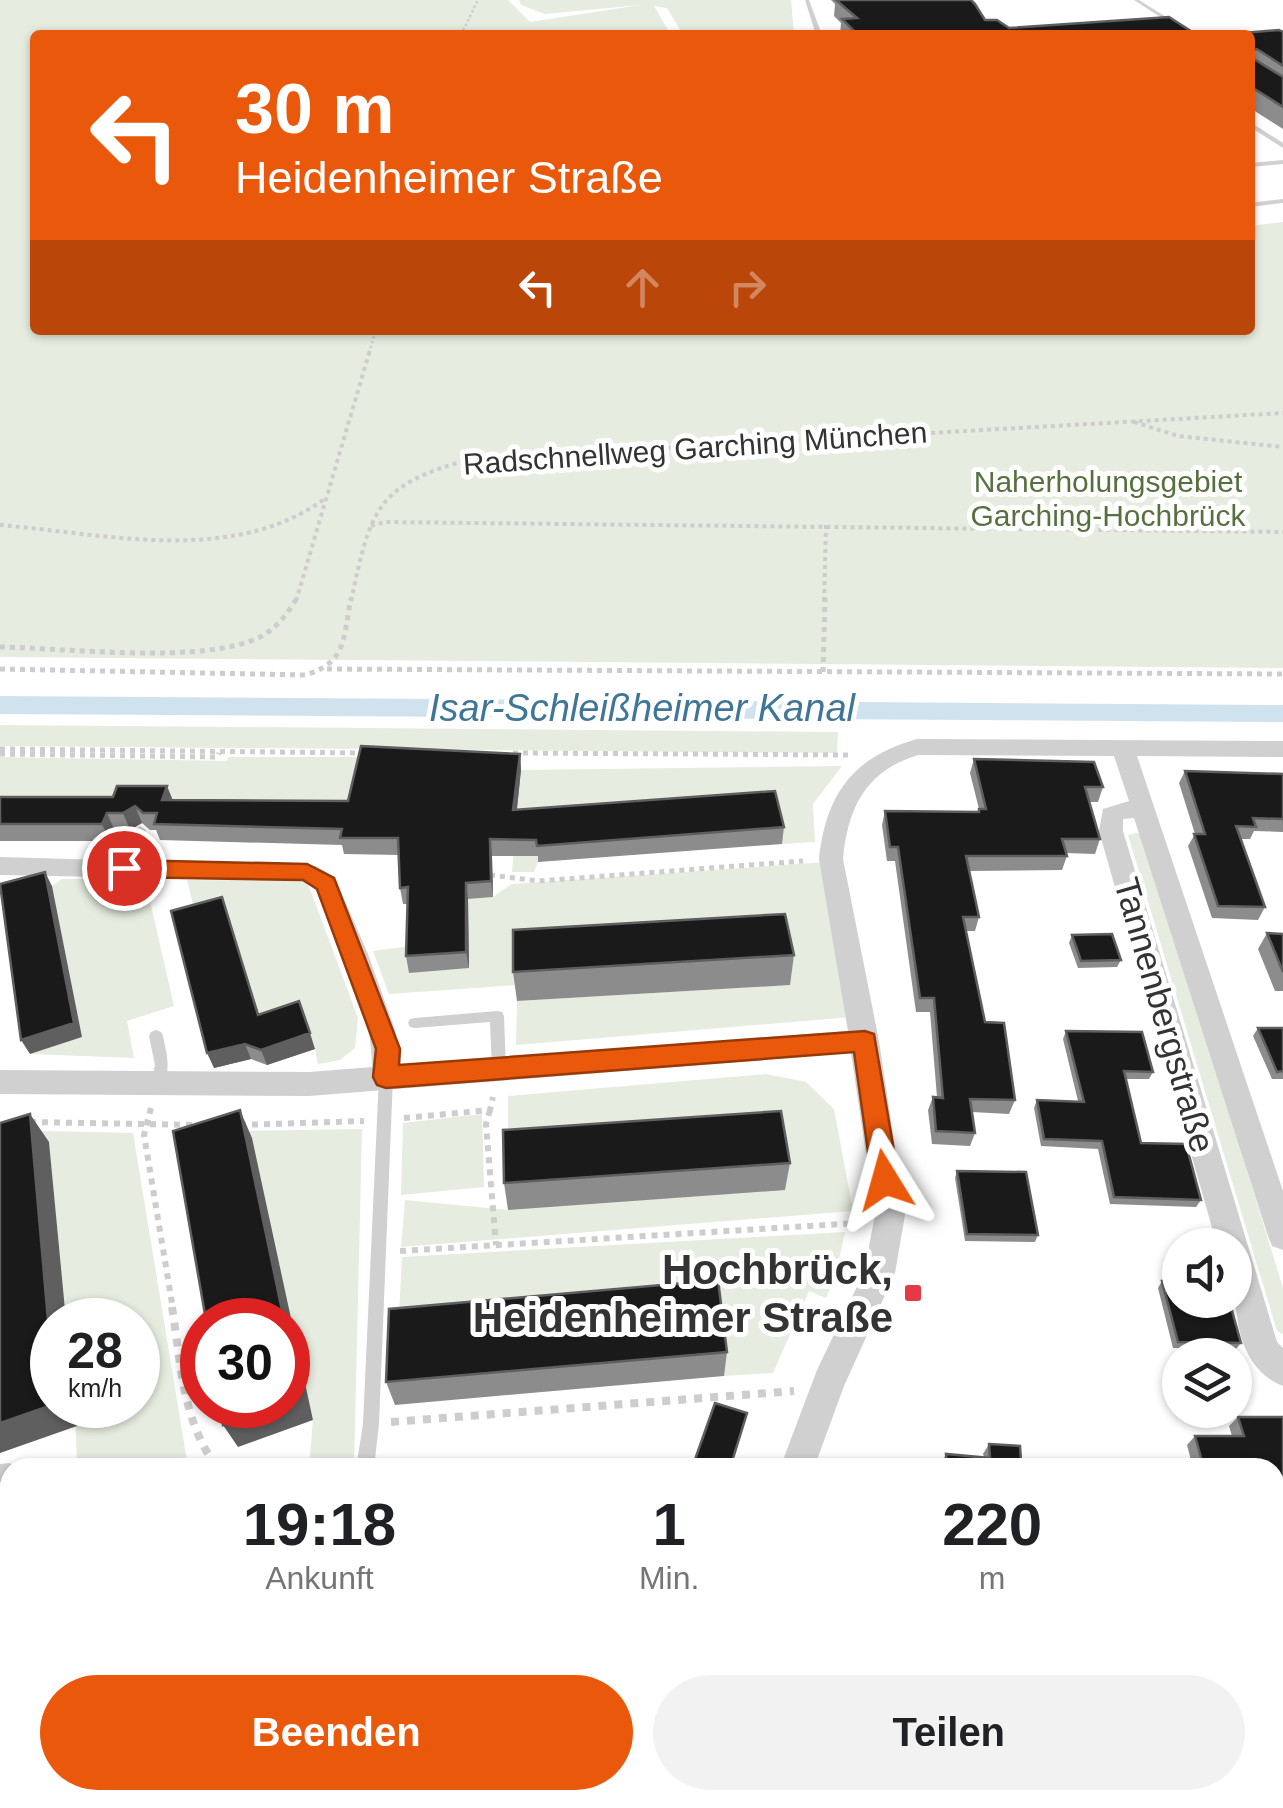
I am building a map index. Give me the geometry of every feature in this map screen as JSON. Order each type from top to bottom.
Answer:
[{"type":"street","points":[[801,1458],[829,1382],[879,1273],[890,1216],[865,1041],[831,859],[834,831],[845,798],[870,771],[892,755],[917,747],[1283,749]]},
{"type":"street","name":"Tannenbergstraße","points":[[1124,748],[1283,1236]]},
{"type":"street","name":"Tannenbergstraße","points":[[1142,809],[1112,815],[1111,831],[1227,1228]]},
{"type":"street","points":[[0,866],[307,872],[326,884],[388,1049],[386,1077]]},
{"type":"street","points":[[0,1082],[309,1084],[865,1041]]},
{"type":"street","points":[[1252,1311],[1264,1352],[1283,1370]]},
{"type":"lane","points":[[807,0],[816,30]]},
{"type":"lane","points":[[1136,0],[1184,30]]},
{"type":"lane","points":[[1160,28],[1178,26]]},
{"type":"lane","points":[[1255,127],[1283,146]]},
{"type":"lane","points":[[1255,165],[1283,162]]},
{"type":"lane","points":[[1255,204],[1283,202]]},
{"type":"lane","points":[[124,868],[140,830]]},
{"type":"lane","points":[[415,1022],[497,1016],[499,1070]]},
{"type":"lane","points":[[156,1036],[162,1065],[158,1083]]},
{"type":"lane","points":[[366,1458],[386,1077]]},
{"type":"path","points":[[463,30],[478,0]]},
{"type":"path","points":[[0,647],[214,649],[256,640],[277,625],[296,600],[375,335]]},
{"type":"path","name":"Radschnellweg Garching München","points":[[327,669],[339,655],[371,526],[386,497],[426,472],[471,459],[1283,413]]},
{"type":"path","points":[[1128,420],[1178,436],[1283,447]]},
{"type":"path","points":[[0,526],[222,540],[266,531],[300,518],[326,498]]},
{"type":"path","points":[[371,526],[385,522],[501,520],[1283,532]]},
{"type":"path","points":[[823,672],[826,524]]},
{"type":"path","points":[[0,669],[304,674],[327,669],[1283,674]]},
{"type":"path","points":[[0,751],[217,757],[220,752],[376,753]]},
{"type":"path","points":[[512,753],[892,755]]},
{"type":"path","points":[[487,874],[539,881],[831,859]]},
{"type":"path","points":[[496,1245],[486,1124],[499,1070]]},
{"type":"path","points":[[158,1083],[144,1135],[191,1422],[210,1458]]},
{"type":"path","points":[[238,1125],[384,1120],[490,1110]]},
{"type":"path","points":[[18,1122],[202,1125]]},
{"type":"path","points":[[375,1252],[866,1223]]},
{"type":"path","points":[[371,1424],[763,1390],[802,1392]]},
{"type":"green space","name":"Naherholungsgebiet Garching-Hochbrück","points":[[0,0],[508,0],[530,22],[640,5],[545,14],[521,5],[519,0],[791,0],[794,30],[680,30],[667,8],[654,6],[668,30],[30,30],[30,335],[1255,335],[1255,225],[1283,222],[1283,668],[0,657]]},
{"type":"green space","points":[[0,725],[838,732],[837,753],[0,746]]},
{"type":"green space","points":[[0,757],[227,761],[228,757],[366,757],[352,817],[0,813]]},
{"type":"green space","points":[[842,766],[813,804],[815,842],[782,844],[774,808],[538,862],[534,872],[512,872],[521,770]]},
{"type":"green space","points":[[1128,835],[1144,835],[1283,1288],[1283,1334],[1277,1331],[1252,1248],[1252,1228],[1246,1228]]},
{"type":"green space","points":[[827,862],[852,1017],[516,1045],[517,1001],[789,985],[517,985],[389,994],[373,951],[410,946],[469,968],[468,899],[493,897],[512,884]]},
{"type":"green space","points":[[62,879],[145,879],[174,1006],[127,1021],[134,1058],[30,1054],[82,1037],[52,886]]},
{"type":"green space","points":[[187,880],[307,881],[358,1018],[355,1048],[340,1060],[318,1064],[315,1049],[258,1032],[197,921]]},
{"type":"green space","points":[[766,1074],[806,1082],[834,1109],[853,1211],[401,1247],[405,1200],[508,1210],[508,1096]]},
{"type":"green space","points":[[482,1114],[484,1187],[401,1195],[403,1123]]},
{"type":"green space","points":[[362,1129],[354,1458],[310,1458],[313,1420],[310,1298],[285,1298],[249,1140],[183,1132]]},
{"type":"green space","points":[[0,1130],[133,1133],[187,1458],[77,1458],[76,1428],[160,1428],[160,1298],[64,1298],[49,1143]]},
{"type":"green space","points":[[845,1232],[835,1278],[826,1298],[809,1291],[773,1373],[724,1376],[715,1306],[398,1334],[402,1257]]},
{"type":"water","name":"Isar-Schleißheimer Kanal","points":[[0,696],[1283,705],[1283,722],[0,714]]},
{"type":"building","points":[[836,0],[971,0],[985,20],[997,20],[1009,28],[1169,17],[1189,30],[853,30],[842,19],[857,18]]},
{"type":"building","points":[[1255,32],[1283,32],[1283,66],[1255,50]]},
{"type":"building","points":[[1255,60],[1283,77],[1283,107],[1255,89]]},
{"type":"building","points":[[361,746],[520,754],[513,810],[775,791],[784,827],[537,846],[536,840],[490,839],[491,881],[466,883],[466,952],[406,956],[408,887],[400,888],[398,838],[340,838],[342,829],[154,824],[157,813],[143,813],[135,806],[123,813],[107,813],[102,824],[0,824],[0,797],[113,797],[117,786],[167,786],[162,800],[348,801]]},
{"type":"building","points":[[974,759],[1094,762],[1103,787],[1085,787],[1100,839],[1062,839],[1067,856],[966,856],[979,917],[963,917],[985,1022],[1004,1023],[1015,1100],[970,1099],[975,1133],[936,1131],[933,1097],[943,1098],[934,998],[920,998],[898,847],[890,847],[885,811],[986,809]]},
{"type":"building","points":[[1185,771],[1283,774],[1283,819],[1253,818],[1256,827],[1236,826],[1265,907],[1218,906],[1194,834],[1205,834]]},
{"type":"building","points":[[45,872],[74,1023],[21,1040],[0,884]]},
{"type":"building","points":[[222,897],[258,1015],[299,1001],[310,1033],[261,1050],[245,1044],[207,1053],[171,911]]},
{"type":"building","points":[[785,914],[794,955],[513,972],[513,930]]},
{"type":"building","points":[[1267,933],[1283,934],[1283,972]]},
{"type":"building","points":[[1112,934],[1121,960],[1081,961],[1072,935]]},
{"type":"building","points":[[1258,1028],[1283,1028],[1283,1071],[1277,1072]]},
{"type":"building","points":[[1066,1031],[1142,1032],[1153,1072],[1124,1071],[1141,1143],[1186,1144],[1201,1200],[1114,1197],[1102,1141],[1044,1139],[1037,1100],[1084,1102]]},
{"type":"building","points":[[240,1110],[279,1298],[202,1298],[173,1131]]},
{"type":"building","points":[[781,1111],[790,1163],[504,1183],[503,1130]]},
{"type":"building","points":[[30,1114],[46,1298],[30,1298],[30,1413],[0,1423],[0,1123]]},
{"type":"building","points":[[957,1171],[1026,1172],[1038,1235],[967,1234]]},
{"type":"building","points":[[718,1280],[727,1352],[386,1382],[389,1309]]},
{"type":"building","points":[[1172,1318],[1234,1318],[1240,1338],[1177,1338]]},
{"type":"building","points":[[715,1403],[747,1413],[733,1458],[696,1458]]},
{"type":"building","points":[[1252,1417],[1283,1417],[1283,1458],[1201,1458],[1195,1436],[1244,1436],[1241,1428],[1252,1428]]},
{"type":"building","points":[[989,1444],[1020,1446],[1021,1458],[990,1458]]},
{"type":"building","points":[[946,1454],[990,1458],[946,1458]]},
{"type":"place","name":"Hochbrück, Heidenheimer Straße","points":[[913,1293]]},
{"type":"route","points":[[124,868],[307,872],[326,884],[388,1049],[386,1077],[865,1041],[885,1180]]}]
